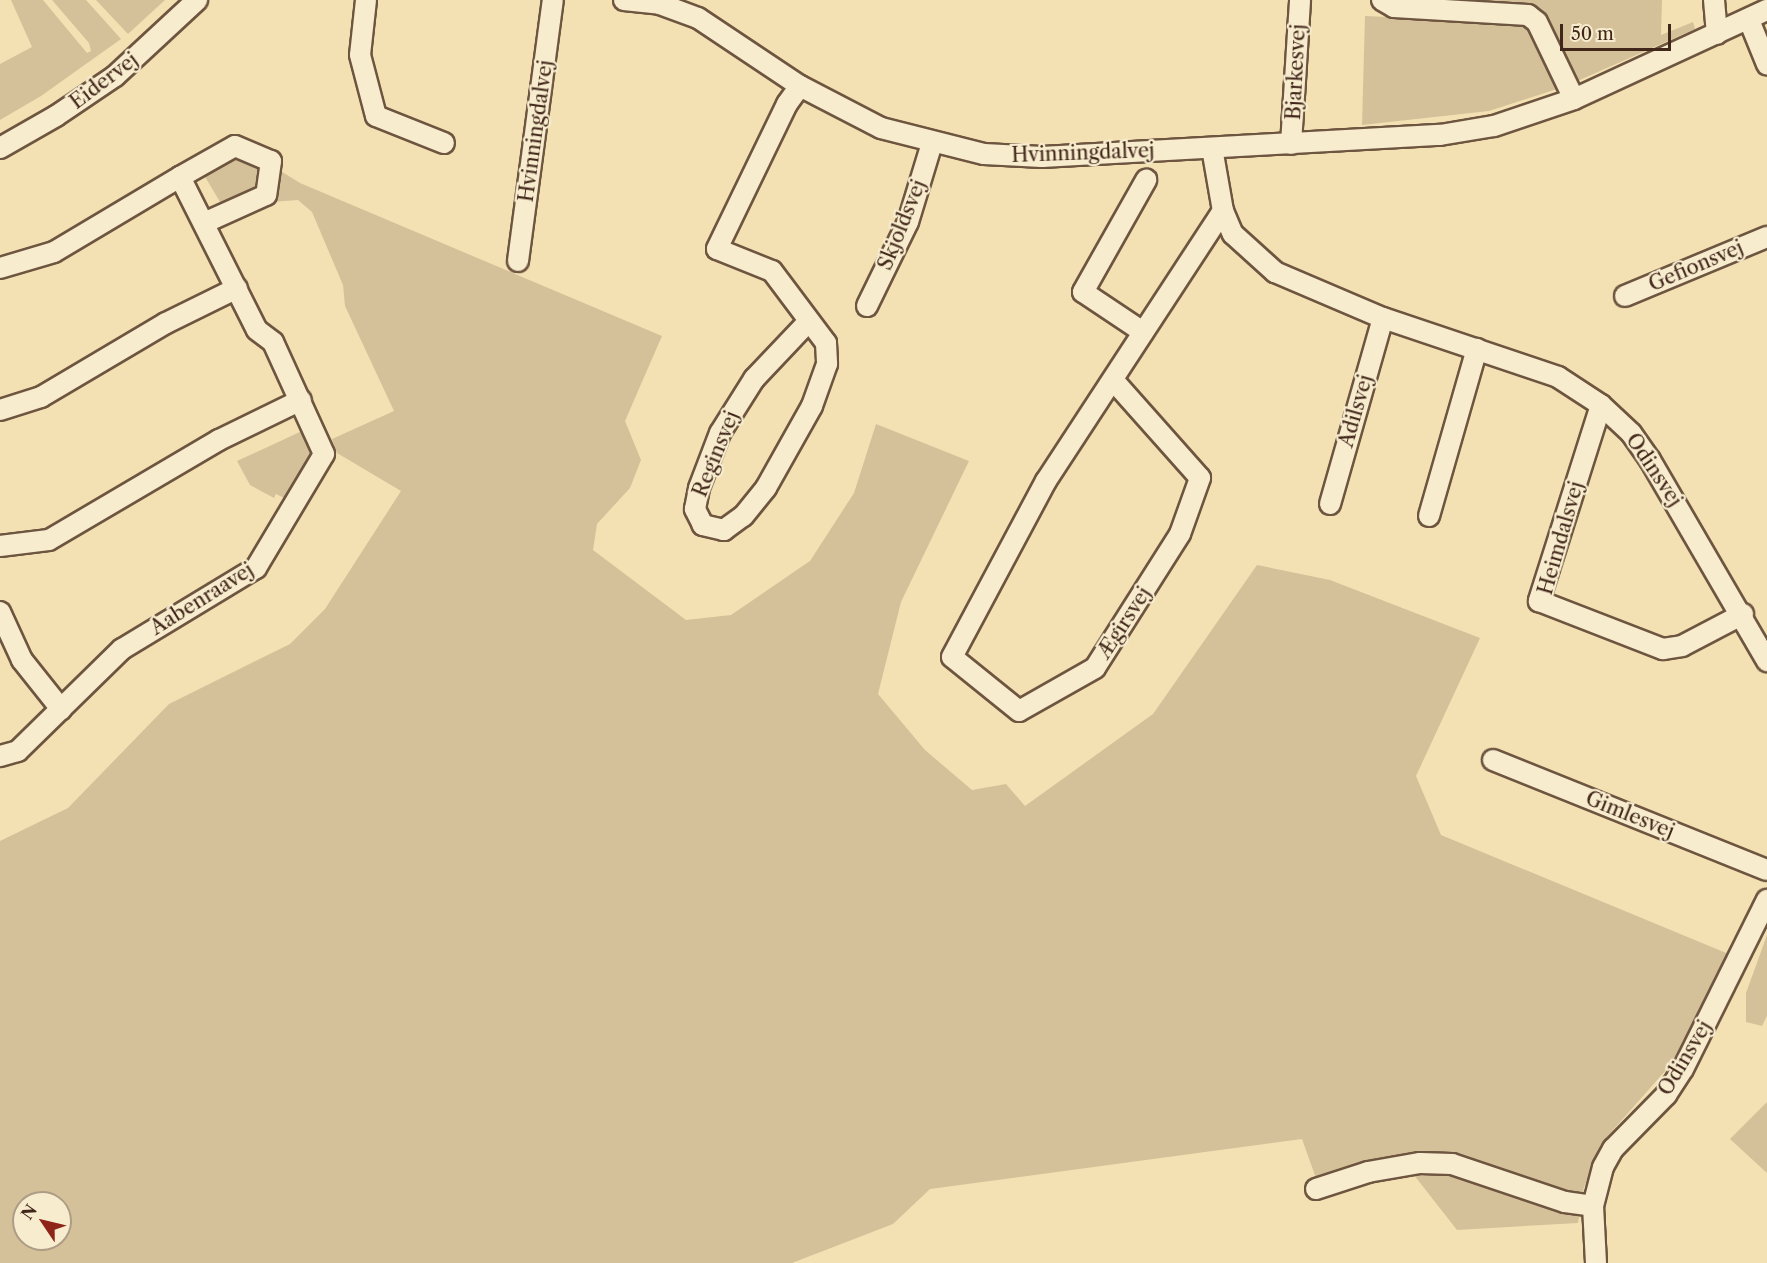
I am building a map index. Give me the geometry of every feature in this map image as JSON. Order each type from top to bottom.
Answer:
[{"type":"street","name":"Eidervej","points":[[0,148],[107,82],[197,0]]},
{"type":"street","points":[[366,0],[360,55],[376,116],[444,143]]},
{"type":"street","name":"Hvinningdalvej","points":[[518,261],[553,0]]},
{"type":"street","name":"Hvinningdalvej","points":[[624,0],[660,4],[698,18],[800,86],[881,128],[932,143],[984,154],[1042,157],[1440,135],[1530,117],[1767,10]]},
{"type":"street","name":"Bjarkesvej","points":[[1291,144],[1300,0]]},
{"type":"street","points":[[1382,0],[1394,7],[1528,15],[1536,22],[1574,99]]},
{"type":"street","points":[[1713,0],[1717,34]]},
{"type":"street","points":[[1749,20],[1767,64]]},
{"type":"street","name":"Reginsvej","points":[[800,86],[787,104],[717,249],[772,271],[826,343],[827,364],[812,406],[788,454],[743,516],[724,530],[703,525],[695,509],[699,488],[720,433],[754,379],[809,321]]},
{"type":"street","name":"Skjoldsvej","points":[[867,306],[908,222],[932,143]]},
{"type":"street","points":[[0,268],[54,252],[235,146],[271,161],[266,195],[206,222]]},
{"type":"street","name":"Odinsvej","points":[[1212,148],[1223,211],[1233,234],[1248,251],[1275,272],[1383,318],[1558,377],[1601,405],[1631,433],[1650,460],[1743,614],[1760,629],[1767,661]]},
{"type":"street","name":"Aabenraavej","points":[[0,756],[18,751],[122,649],[256,568],[324,454],[273,342],[257,330],[206,222],[180,177]]},
{"type":"street","points":[[1143,332],[1083,292],[1146,180]]},
{"type":"street","name":"Ægirsvej","points":[[1113,380],[1200,478],[1180,534],[1095,668],[1018,711],[952,657],[1046,481],[1223,211]]},
{"type":"street","name":"Gefionsvej","points":[[1625,296],[1767,237]]},
{"type":"street","points":[[0,410],[41,397],[166,323],[237,288]]},
{"type":"street","name":"Adilsvej","points":[[1330,504],[1383,318]]},
{"type":"street","points":[[1429,516],[1477,349]]},
{"type":"street","points":[[0,546],[49,540],[219,440],[301,400]]},
{"type":"street","name":"Heimdalsvej","points":[[1601,405],[1539,601],[1663,649],[1682,646],[1743,614]]},
{"type":"street","points":[[0,612],[22,660],[61,709]]},
{"type":"street","name":"Gimlesvej","points":[[1493,760],[1767,870]]},
{"type":"street","name":"Odinsvej","points":[[1596,1263],[1593,1206],[1597,1184],[1613,1149],[1666,1095],[1683,1070],[1767,900]]},
{"type":"street","points":[[1316,1189],[1368,1172],[1420,1163],[1452,1164],[1565,1202],[1593,1206]]},
{"type":"shaded area","points":[[11,0],[43,0],[87,53],[91,51],[89,43],[52,0],[86,0],[121,39],[41,96],[0,120],[0,64],[32,47]]},
{"type":"shaded area","points":[[96,0],[165,0],[128,34]]},
{"type":"shaded area","points":[[1460,0],[1662,0],[1661,35],[1693,22],[1695,29],[1573,83],[1539,17],[1460,4]]},
{"type":"shaded area","points":[[1365,16],[1526,23],[1560,88],[1489,111],[1362,125]]},
{"type":"shaded area","points":[[234,151],[260,163],[264,170],[260,189],[223,207],[201,170]]},
{"type":"shaded area","points":[[279,170],[300,183],[662,336],[625,421],[641,460],[630,488],[597,524],[593,550],[686,620],[731,615],[810,561],[854,493],[876,424],[969,461],[901,602],[878,694],[925,750],[972,790],[1006,784],[1025,806],[1153,714],[1257,565],[1330,580],[1480,638],[1416,776],[1441,835],[1731,955],[1674,1061],[1606,1138],[1584,1187],[1578,1223],[1457,1230],[1399,1156],[1317,1181],[1302,1139],[930,1189],[893,1224],[792,1263],[0,1263],[0,841],[68,808],[169,704],[290,644],[325,609],[401,491],[337,453],[332,439],[394,411],[345,306],[343,285],[312,212],[298,200],[272,202]]},
{"type":"shaded area","points":[[302,431],[312,451],[284,498],[276,494],[274,498],[250,485],[237,461]]},
{"type":"shaded area","points":[[1767,935],[1767,1016],[1762,1026],[1746,1022],[1746,993]]},
{"type":"shaded area","points":[[1767,1102],[1767,1173],[1730,1139]]}]
